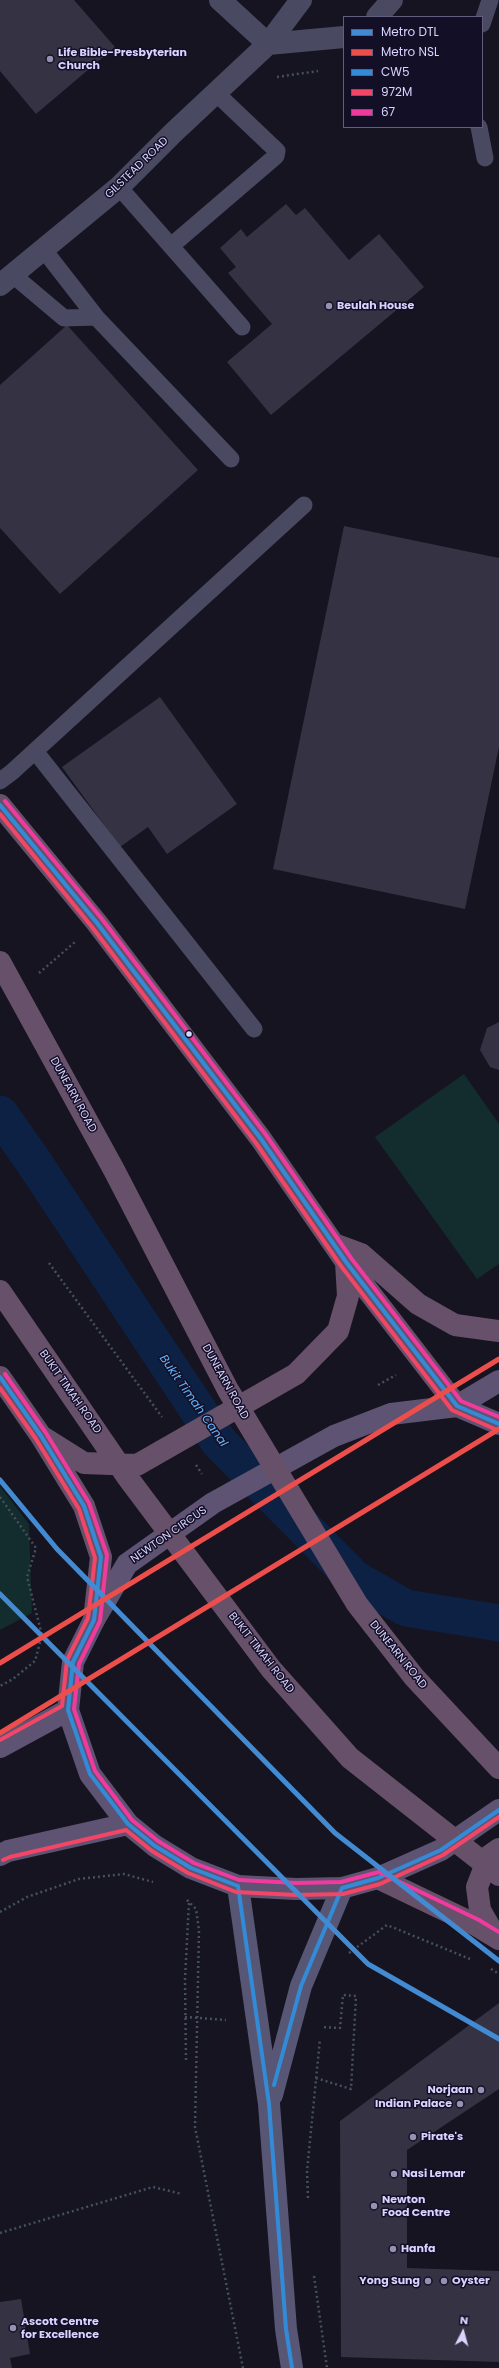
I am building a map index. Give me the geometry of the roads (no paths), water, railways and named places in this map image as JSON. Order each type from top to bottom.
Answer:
[{"type":"highway","points":[[0,805],[97,923],[261,1139],[346,1262],[457,1406]]},
{"type":"highway","name":"DUNEARN ROAD","points":[[0,962],[114,1170],[228,1390],[357,1604],[414,1676],[499,1768]]},
{"type":"highway","points":[[334,1244],[361,1254],[418,1304],[455,1325],[499,1331]]},
{"type":"highway","points":[[41,1436],[84,1463],[137,1465],[296,1374],[338,1331],[348,1296],[346,1262]]},
{"type":"highway","name":"BUKIT TIMAH ROAD","points":[[0,1292],[128,1478],[271,1668],[350,1758],[499,1875]]},
{"type":"highway","points":[[0,1377],[41,1436],[84,1506],[101,1557],[94,1620]]},
{"type":"highway","points":[[497,1938],[480,1910],[478,1887],[489,1856],[499,1849]]},
{"type":"highway","points":[[378,1878],[497,1938]]},
{"type":"main road","points":[[457,1406],[499,1381]]},
{"type":"main road","points":[[457,1406],[499,1424]]},
{"type":"main road","name":"NEWTON CIRCUS","points":[[457,1406],[391,1414],[334,1436],[213,1503],[127,1564],[94,1620],[73,1662],[68,1710],[90,1774],[128,1824],[154,1846],[191,1868],[238,1886],[296,1889],[342,1888],[378,1878],[441,1850],[499,1810]]},
{"type":"main road","points":[[0,1747],[68,1710]]},
{"type":"main road","points":[[0,1855],[8,1851],[128,1824]]},
{"type":"main road","points":[[238,1886],[269,2104],[286,2329],[292,2368]]},
{"type":"main road","points":[[269,2104],[301,1986],[342,1888]]},
{"type":"street","points":[[220,0],[268,44],[343,37]]},
{"type":"street","name":"GILSTEAD ROAD","points":[[7,280],[119,187],[216,92],[268,44],[301,0]]},
{"type":"street","points":[[378,16],[392,0]]},
{"type":"lane","points":[[483,21],[490,0]]},
{"type":"lane","points":[[171,246],[276,156],[277,151],[216,92]]},
{"type":"lane","points":[[479,128],[485,158]]},
{"type":"lane","points":[[119,187],[242,327]]},
{"type":"lane","points":[[44,250],[96,317],[231,459]]},
{"type":"lane","points":[[7,280],[64,318],[96,317]]},
{"type":"lane","points":[[0,781],[35,751],[304,505]]},
{"type":"lane","points":[[35,751],[254,1029]]},
{"type":"waterway","name":"Bukit Timah Canal","points":[[0,1114],[33,1161],[219,1442],[355,1579],[406,1608],[499,1623]]},
{"type":"metro line","name":"NSL","points":[[0,1663],[499,1359]]},
{"type":"metro line","name":"NSL","points":[[0,1733],[499,1429]]},
{"type":"metro line","name":"DTL","points":[[0,1480],[57,1549],[335,1833],[499,1961]]},
{"type":"metro line","name":"DTL","points":[[0,1594],[368,1964],[499,2039]]},
{"type":"place","name":"Life Bible-Presbyterian Church","points":[[50,59]]},
{"type":"place","name":"Beulah House","points":[[329,306]]},
{"type":"place","name":"Norjaan","points":[[481,2090]]},
{"type":"place","name":"Indian Palace","points":[[460,2104]]},
{"type":"place","name":"Pirate's","points":[[413,2137]]},
{"type":"place","name":"Nasi Lemar","points":[[394,2174]]},
{"type":"place","name":"Newton Food Centre","points":[[374,2206]]},
{"type":"place","name":"Hanfa","points":[[393,2249]]},
{"type":"place","name":"Yong Sung","points":[[428,2281]]},
{"type":"place","name":"Oyster","points":[[444,2281]]},
{"type":"place","name":"Ascott Centre for Excellence","points":[[13,2328]]}]
